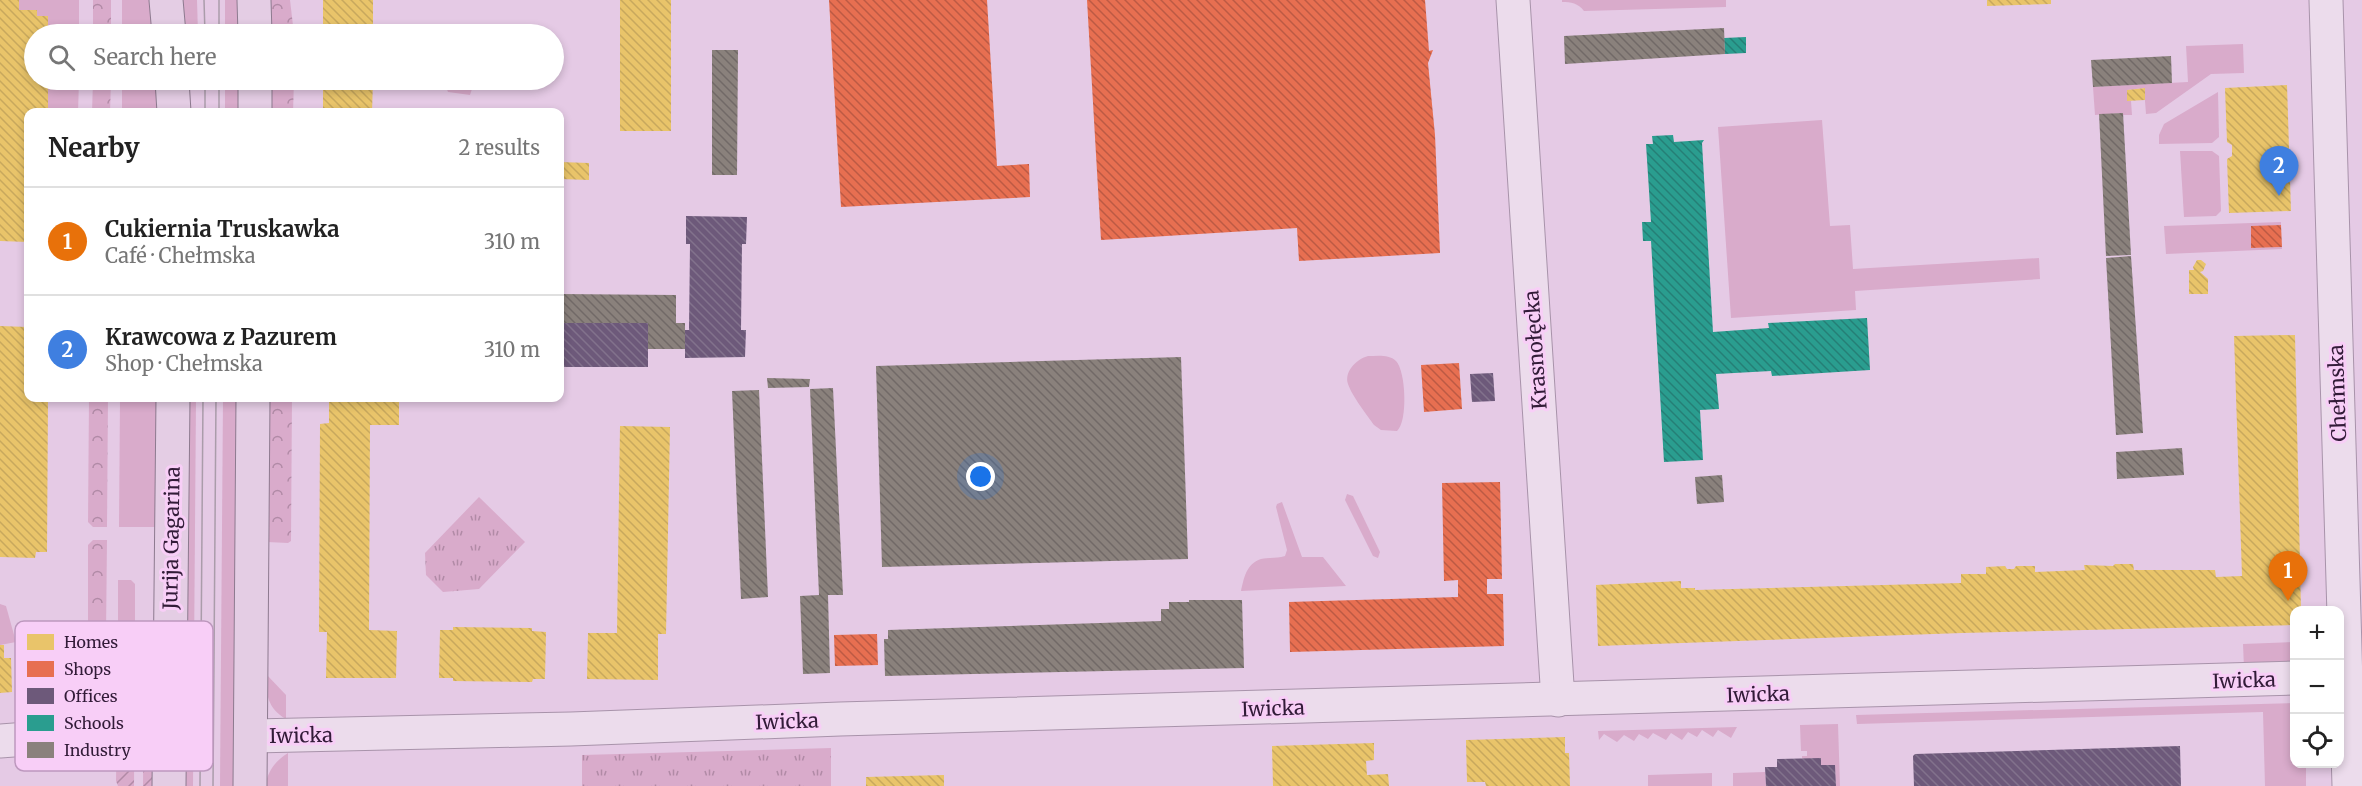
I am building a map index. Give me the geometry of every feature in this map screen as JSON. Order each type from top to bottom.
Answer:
[{"type":"main road","points":[[166,0],[168,24]]},
{"type":"main road","points":[[254,0],[255,24]]},
{"type":"main road","points":[[173,90],[174,108]]},
{"type":"main road","points":[[255,90],[255,108]]},
{"type":"main road","name":"Jurija Gagarina","points":[[171,621],[173,402]]},
{"type":"main road","points":[[250,786],[253,402]]},
{"type":"main road","name":"Jurija Gagarina","points":[[169,771],[169,786]]},
{"type":"street","name":"Krasnołęcka","points":[[1513,0],[1572,700]]},
{"type":"street","name":"Chełmska","points":[[2326,0],[2343,660]]},
{"type":"street","name":"Iwicka","points":[[251,736],[2290,678]]},
{"type":"street","name":"Chełmska","points":[[2344,695],[2349,786]]},
{"type":"street","points":[[0,741],[15,740]]},
{"type":"green space","points":[[19,0],[79,0],[79,24],[48,24],[48,16],[37,16],[37,10],[19,10]]},
{"type":"green space","points":[[93,0],[111,0],[111,24],[93,24]]},
{"type":"green space","points":[[122,0],[151,0],[153,24],[122,24]]},
{"type":"green space","points":[[182,0],[197,0],[198,24],[184,24]]},
{"type":"green space","points":[[225,0],[237,0],[238,24],[225,24]]},
{"type":"green space","points":[[268,0],[290,0],[293,24],[268,24]]},
{"type":"green space","points":[[1562,0],[1726,0],[1726,7],[1584,11],[1577,5],[1562,2]]},
{"type":"green space","points":[[2243,44],[2244,73],[2211,74],[2156,113],[2146,114],[2144,88],[2127,90],[2127,101],[2131,101],[2132,115],[2123,115],[2123,113],[2095,115],[2093,87],[2188,82],[2186,46]]},
{"type":"green space","points":[[48,90],[79,90],[78,108],[48,108]]},
{"type":"green space","points":[[93,90],[111,90],[110,108],[92,108]]},
{"type":"green space","points":[[122,90],[157,90],[158,108],[122,108]]},
{"type":"green space","points":[[225,90],[239,90],[239,108],[225,108]]},
{"type":"green space","points":[[268,90],[294,90],[293,108],[268,108]]},
{"type":"green space","points":[[447,90],[472,90],[470,95]]},
{"type":"green space","points":[[2218,92],[2219,137],[2212,143],[2159,144],[2159,135],[2164,124]]},
{"type":"green space","points":[[1822,120],[1830,226],[1850,225],[1853,269],[2039,258],[2040,279],[1855,291],[1856,310],[1731,318],[1718,127]]},
{"type":"green space","points":[[2180,151],[2212,151],[2219,156],[2221,211],[2216,216],[2184,217]]},
{"type":"green space","points":[[2281,222],[2281,225],[2251,227],[2252,248],[2282,247],[2282,249],[2166,254],[2164,226]]},
{"type":"green space","points":[[1368,356],[1390,357],[1399,367],[1404,385],[1404,408],[1401,426],[1397,431],[1381,430],[1374,425],[1356,400],[1348,384],[1347,379],[1352,366]]},
{"type":"green space","points":[[89,402],[108,402],[107,527],[93,527],[88,522]]},
{"type":"green space","points":[[120,402],[158,402],[157,527],[119,527]]},
{"type":"green space","points":[[189,402],[196,402],[194,621],[187,621]]},
{"type":"green space","points":[[223,402],[237,402],[234,786],[220,786]]},
{"type":"green space","points":[[267,402],[292,402],[291,541],[288,543],[267,542]]},
{"type":"green space","points":[[1347,494],[1353,496],[1380,552],[1378,558],[1373,556],[1345,500]]},
{"type":"green space","points":[[479,497],[525,542],[479,589],[443,592],[426,575],[425,553]]},
{"type":"green space","points":[[1282,502],[1302,557],[1323,557],[1346,586],[1241,591],[1243,581],[1252,564],[1261,559],[1285,556],[1287,550],[1276,507]]},
{"type":"green space","points":[[93,540],[107,540],[106,621],[88,621],[88,545]]},
{"type":"green space","points":[[118,580],[131,580],[135,584],[135,621],[118,621]]},
{"type":"green space","points":[[0,604],[6,606],[15,642],[0,645]]},
{"type":"green space","points":[[2290,642],[2290,666],[2244,668],[2243,644]]},
{"type":"green space","points":[[266,674],[286,695],[286,719],[271,705],[266,688]]},
{"type":"green space","points":[[2290,703],[2290,768],[2306,768],[2306,786],[2265,786],[2263,712],[1857,724],[1856,715]]},
{"type":"green space","points":[[1838,724],[1840,786],[1836,786],[1835,765],[1821,765],[1802,759],[1802,756],[1807,756],[1807,751],[1801,751],[1800,725]]},
{"type":"green space","points":[[1737,727],[1731,738],[1718,730],[1713,737],[1702,730],[1697,737],[1688,732],[1682,740],[1671,733],[1666,740],[1653,733],[1648,739],[1639,734],[1634,741],[1624,735],[1617,742],[1604,734],[1599,740],[1598,731]]},
{"type":"green space","points":[[831,748],[831,786],[582,786],[582,755]]},
{"type":"green space","points":[[288,753],[288,786],[265,786],[273,767]]},
{"type":"green space","points":[[116,771],[134,771],[134,786],[118,786]]},
{"type":"green space","points":[[143,771],[154,771],[154,786],[143,786]]},
{"type":"green space","points":[[186,771],[193,771],[193,786],[186,786]]},
{"type":"green space","points":[[1765,772],[1766,786],[1733,786],[1733,773]]},
{"type":"green space","points":[[1712,773],[1712,786],[1648,786],[1648,775]]},
{"type":"building: Homes","points":[[0,0],[19,0],[19,10],[37,10],[37,16],[48,16],[48,24],[24,24],[24,90],[48,90],[48,108],[24,108],[24,242],[0,241]]},
{"type":"building: Homes","points":[[323,0],[373,0],[373,24],[323,24]]},
{"type":"building: Homes","points":[[620,0],[671,0],[671,131],[620,131]]},
{"type":"building: Homes","points":[[1987,0],[2051,0],[2051,4],[1987,6]]},
{"type":"building: Homes","points":[[2287,85],[2291,211],[2229,213],[2227,159],[2232,156],[2232,145],[2227,142],[2225,88]]},
{"type":"building: Homes","points":[[2145,88],[2145,100],[2127,101],[2127,90]]},
{"type":"building: Homes","points":[[323,90],[373,90],[372,108],[323,108]]},
{"type":"building: Homes","points":[[564,162],[589,163],[589,180],[564,179]]},
{"type":"building: Homes","points":[[2197,260],[2206,264],[2200,272],[2208,279],[2208,294],[2189,294],[2189,270],[2194,270],[2193,267]]},
{"type":"building: Homes","points":[[0,326],[24,327],[24,402],[48,402],[47,552],[36,552],[35,558],[0,557]]},
{"type":"building: Homes","points":[[2295,335],[2301,606],[2290,606],[2290,625],[1962,633],[1598,646],[1596,585],[1681,581],[1681,588],[1695,588],[1695,590],[1961,583],[1961,574],[1986,574],[1986,567],[2005,566],[2007,569],[2014,569],[2016,566],[2035,566],[2035,572],[2085,570],[2084,565],[2113,566],[2115,564],[2133,564],[2134,570],[2215,570],[2216,577],[2242,576],[2234,336]]},
{"type":"building: Homes","points":[[329,402],[399,402],[399,425],[370,425],[369,630],[397,631],[396,678],[326,678],[327,632],[319,632],[320,424],[329,423]]},
{"type":"building: Homes","points":[[620,426],[670,427],[666,634],[658,634],[658,680],[587,679],[588,633],[617,633]]},
{"type":"building: Homes","points":[[453,627],[532,628],[532,631],[546,632],[545,679],[533,679],[532,682],[453,681],[453,678],[439,678],[440,630],[453,630]]},
{"type":"building: Homes","points":[[0,645],[4,645],[4,658],[11,658],[12,692],[0,693]]},
{"type":"building: Homes","points":[[1565,737],[1565,753],[1569,753],[1570,786],[1486,786],[1485,782],[1467,782],[1466,740]]},
{"type":"building: Homes","points":[[1374,743],[1374,760],[1366,761],[1367,775],[1388,774],[1389,786],[1273,786],[1272,746]]},
{"type":"building: Homes","points":[[944,775],[944,786],[866,786],[866,777]]},
{"type":"building: Shops","points":[[829,0],[987,0],[997,166],[1029,164],[1030,197],[841,207]]},
{"type":"building: Shops","points":[[1087,0],[1425,0],[1429,51],[1433,50],[1428,63],[1435,135],[1440,253],[1299,261],[1297,228],[1101,240]]},
{"type":"building: Shops","points":[[2281,225],[2282,247],[2251,248],[2251,226]]},
{"type":"building: Shops","points":[[1459,363],[1462,409],[1424,412],[1421,365]]},
{"type":"building: Shops","points":[[1500,482],[1502,579],[1487,579],[1487,594],[1503,594],[1504,646],[1290,652],[1289,602],[1458,597],[1458,580],[1444,581],[1442,483]]},
{"type":"building: Shops","points":[[877,634],[878,665],[835,666],[834,635]]},
{"type":"building: Offices","points":[[686,216],[747,217],[746,244],[742,244],[741,330],[746,330],[745,357],[685,358],[685,330],[689,330],[690,244],[686,244]]},
{"type":"building: Offices","points":[[564,323],[648,323],[648,367],[564,367]]},
{"type":"building: Offices","points":[[1493,373],[1495,401],[1472,402],[1470,374]]},
{"type":"building: Offices","points":[[2180,746],[2181,786],[1914,786],[1913,756],[1915,754]]},
{"type":"building: Offices","points":[[1821,758],[1821,765],[1835,765],[1836,786],[1766,786],[1765,767],[1777,767],[1777,759]]},
{"type":"building: Schools","points":[[1746,37],[1746,53],[1725,54],[1724,38]]},
{"type":"building: Schools","points":[[1673,135],[1674,142],[1704,140],[1702,143],[1713,332],[1769,328],[1768,323],[1867,318],[1870,370],[1772,376],[1771,371],[1716,374],[1719,409],[1700,410],[1703,460],[1664,462],[1651,241],[1643,241],[1642,222],[1651,222],[1646,144],[1653,144],[1652,136]]},
{"type":"building: Industry","points":[[1724,28],[1725,54],[1565,64],[1564,36]]},
{"type":"building: Industry","points":[[712,50],[738,50],[737,175],[712,175]]},
{"type":"building: Industry","points":[[2171,56],[2172,83],[2093,87],[2091,60]]},
{"type":"building: Industry","points":[[2123,113],[2131,255],[2106,256],[2099,114]]},
{"type":"building: Industry","points":[[2131,256],[2143,433],[2116,435],[2106,258]]},
{"type":"building: Industry","points":[[564,294],[676,295],[676,323],[685,323],[685,349],[648,349],[648,323],[564,323]]},
{"type":"building: Industry","points":[[1181,357],[1188,559],[882,567],[876,366]]},
{"type":"building: Industry","points":[[767,378],[810,379],[809,387],[768,388]]},
{"type":"building: Industry","points":[[833,388],[843,595],[828,595],[830,673],[803,674],[800,596],[819,595],[810,389]]},
{"type":"building: Industry","points":[[759,390],[768,597],[741,599],[732,391]]},
{"type":"building: Industry","points":[[2182,448],[2184,475],[2117,479],[2116,452]]},
{"type":"building: Industry","points":[[1722,475],[1724,502],[1697,504],[1695,477]]},
{"type":"building: Industry","points":[[1189,600],[1242,600],[1244,668],[885,676],[884,639],[888,639],[888,630],[1161,621],[1161,609],[1169,609],[1169,602],[1189,602]]},
{"type":"tram line","points":[[204,0],[205,24]]},
{"type":"tram line","points":[[219,0],[219,24]]},
{"type":"tram line","points":[[205,90],[205,108]]},
{"type":"tram line","points":[[219,90],[219,108]]},
{"type":"tram line","points":[[201,621],[203,402]]},
{"type":"tram line","points":[[213,786],[216,402]]},
{"type":"tram line","points":[[200,771],[200,786]]},
{"type":"place","name":"Krawcowa z Pazurem","points":[[2279,196]]},
{"type":"place","name":"Cukiernia Truskawka","points":[[2288,601]]}]
